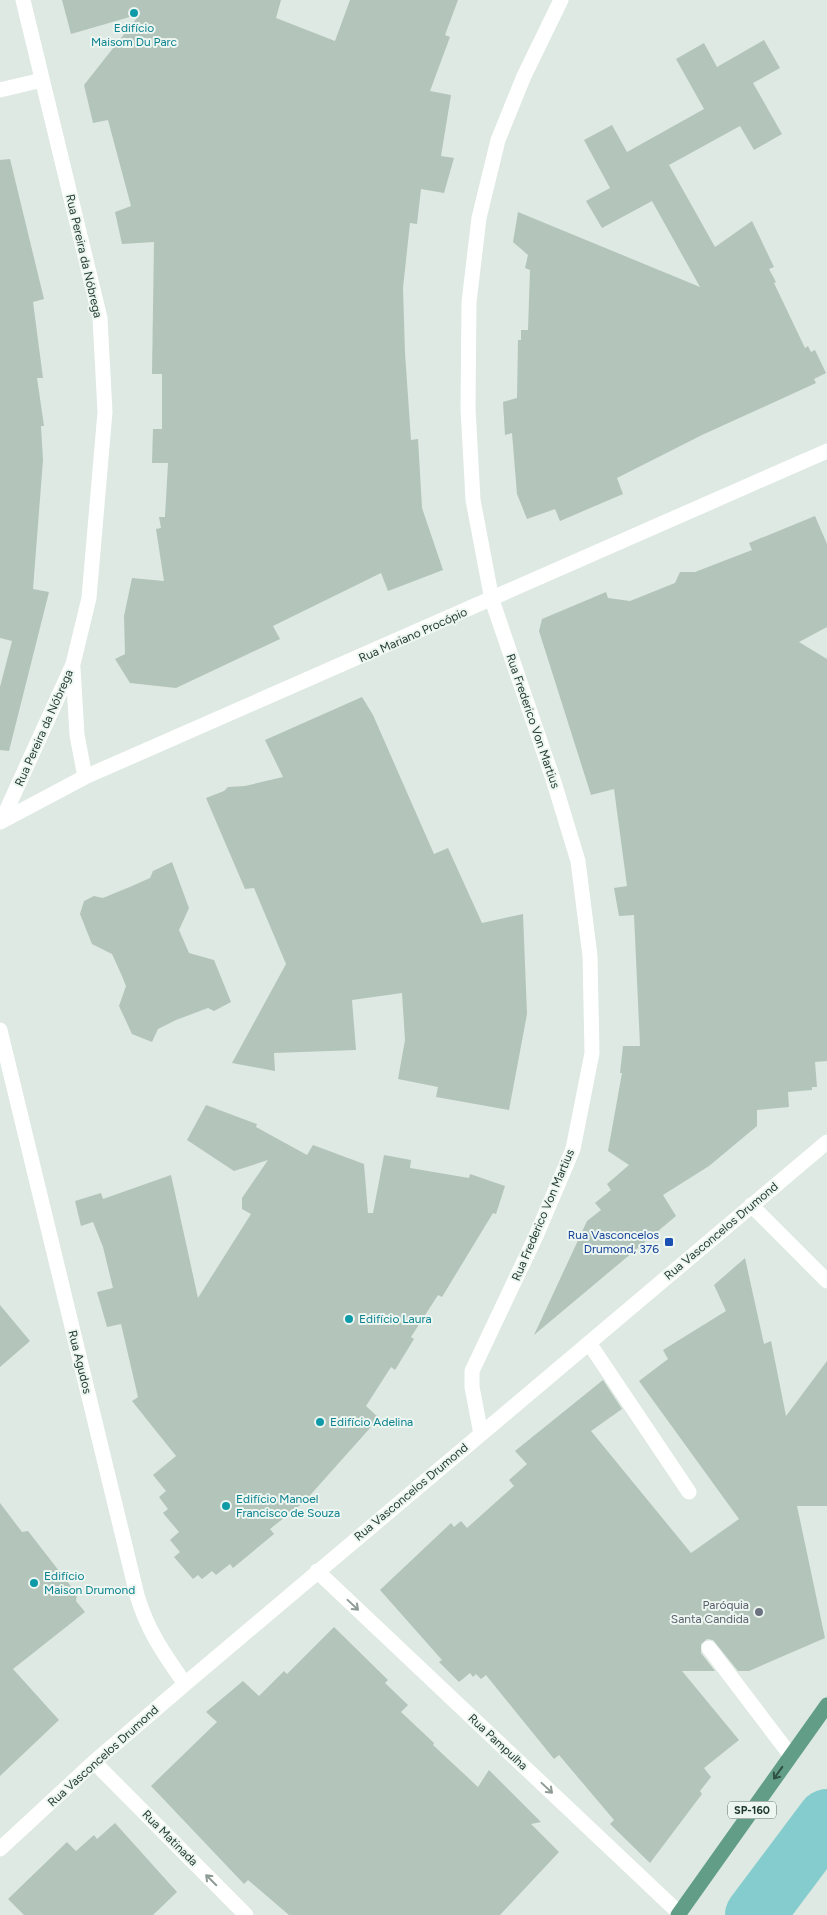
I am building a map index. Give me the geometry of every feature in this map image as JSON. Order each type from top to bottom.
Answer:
[{"type":"main road","name":"SP-160","points":[[679,1914],[827,1705]]},
{"type":"street","name":"Rua Pereira da Nóbrega","points":[[2,820],[73,664],[89,598],[104,412],[100,328],[22,0]]},
{"type":"street","name":"Rua Frederico Von Martius","points":[[480,1434],[472,1387],[472,1371],[536,1236],[573,1150],[592,1053],[590,956],[578,861],[553,779],[492,600],[473,500],[468,408],[469,302],[479,218],[498,140],[524,76],[562,0]]},
{"type":"street","points":[[0,90],[42,80]]},
{"type":"street","name":"Rua Mariano Procópio","points":[[2,820],[85,777],[492,600],[827,451]]},
{"type":"street","name":"Rua Pereira da Nóbrega","points":[[73,664],[77,736],[85,777]]},
{"type":"street","name":"Rua Agudos","points":[[0,1030],[144,1620],[153,1638],[184,1684]]},
{"type":"street","name":"Rua Vasconcelos Drumond","points":[[0,1849],[94,1762],[184,1684],[827,1142]]},
{"type":"street","points":[[751,1206],[827,1281]]},
{"type":"street","points":[[589,1343],[688,1492]]},
{"type":"street","name":"Rua Pampulha","points":[[317,1571],[679,1914]]},
{"type":"street","points":[[709,1648],[791,1756]]},
{"type":"street","name":"Rua Matinada","points":[[94,1762],[246,1915]]},
{"type":"building","points":[[62,0],[281,0],[276,18],[335,41],[350,0],[458,0],[445,35],[450,37],[430,91],[451,95],[441,156],[454,158],[444,193],[421,189],[417,224],[410,223],[403,288],[411,440],[418,439],[422,508],[443,570],[388,591],[381,573],[273,626],[280,639],[176,688],[130,683],[115,659],[125,654],[124,616],[132,578],[164,581],[156,529],[161,528],[159,517],[165,517],[168,463],[152,463],[153,429],[162,429],[162,374],[152,374],[154,242],[122,244],[115,212],[131,206],[108,120],[93,123],[84,85],[140,14],[71,34]]},
{"type":"building","points":[[764,40],[780,68],[753,83],[782,134],[754,150],[740,126],[669,165],[715,247],[752,221],[774,267],[769,269],[776,282],[774,283],[805,348],[808,346],[811,352],[815,350],[826,373],[814,379],[816,383],[702,435],[617,478],[623,494],[560,521],[555,509],[527,519],[517,494],[512,433],[505,435],[503,402],[517,398],[518,340],[521,340],[521,330],[528,330],[530,270],[525,268],[528,255],[513,242],[518,212],[700,287],[652,201],[602,228],[586,201],[610,188],[584,140],[612,125],[627,152],[704,109],[676,59],[704,43],[717,67]]},
{"type":"building","points":[[10,159],[44,299],[33,302],[43,378],[37,378],[44,426],[41,426],[43,460],[33,589],[49,592],[9,751],[0,750],[0,687],[12,641],[0,638],[0,160]]},
{"type":"building","points":[[815,516],[827,544],[827,627],[799,642],[827,659],[827,1061],[815,1062],[817,1087],[812,1087],[812,1090],[788,1092],[789,1107],[757,1110],[757,1126],[709,1166],[663,1195],[676,1216],[534,1335],[587,1221],[601,1210],[595,1203],[611,1190],[607,1184],[629,1165],[608,1151],[622,1073],[620,1073],[623,1046],[640,1046],[634,915],[619,916],[614,888],[627,886],[614,789],[591,795],[539,631],[542,619],[606,592],[608,598],[630,601],[675,583],[680,572],[695,572],[752,550],[749,543]]},
{"type":"building","points":[[362,697],[373,715],[434,854],[448,848],[482,923],[523,914],[527,1014],[509,1110],[436,1097],[438,1087],[398,1079],[405,1040],[402,993],[352,1000],[356,1050],[274,1053],[275,1071],[232,1063],[286,964],[254,888],[245,889],[206,798],[224,791],[228,787],[245,786],[283,777],[265,740]]},
{"type":"building","points":[[172,862],[189,908],[179,930],[189,953],[214,960],[231,1002],[214,1011],[208,1008],[158,1029],[152,1042],[132,1034],[119,1006],[126,986],[122,976],[112,954],[92,944],[80,914],[84,901],[94,896],[103,898],[132,886],[150,878],[153,871]]},
{"type":"building","points":[[206,1105],[257,1124],[256,1127],[307,1155],[313,1145],[364,1164],[368,1213],[373,1213],[384,1155],[411,1160],[410,1168],[469,1178],[470,1174],[505,1186],[496,1214],[493,1213],[442,1297],[438,1295],[411,1337],[414,1339],[395,1370],[391,1367],[366,1406],[379,1418],[304,1502],[270,1529],[274,1534],[233,1568],[230,1564],[216,1575],[212,1571],[202,1579],[198,1575],[193,1579],[174,1557],[180,1552],[170,1540],[179,1532],[163,1513],[168,1509],[159,1497],[166,1491],[153,1475],[176,1456],[132,1401],[138,1397],[121,1324],[107,1327],[97,1292],[113,1288],[103,1247],[93,1222],[81,1226],[75,1201],[101,1193],[103,1199],[171,1175],[198,1298],[251,1214],[242,1209],[242,1198],[268,1160],[234,1171],[187,1140]]},
{"type":"building","points":[[745,1258],[764,1344],[771,1341],[786,1416],[827,1361],[827,1506],[797,1506],[825,1638],[749,1671],[738,1671],[713,1640],[707,1639],[701,1644],[701,1653],[715,1671],[682,1671],[739,1740],[704,1768],[711,1777],[700,1791],[702,1794],[650,1863],[610,1824],[614,1820],[559,1755],[554,1759],[486,1675],[481,1679],[476,1674],[473,1677],[470,1673],[459,1682],[439,1662],[442,1660],[380,1590],[451,1523],[454,1527],[461,1521],[467,1528],[514,1486],[509,1480],[527,1464],[515,1451],[603,1380],[622,1409],[591,1431],[691,1553],[739,1519],[639,1381],[668,1359],[663,1350],[726,1311],[714,1285]]},
{"type":"building","points":[[0,1305],[30,1341],[0,1367]]},
{"type":"building","points":[[0,1503],[22,1532],[28,1531],[77,1594],[76,1601],[85,1612],[13,1669],[59,1720],[0,1776]]},
{"type":"building","points":[[334,1627],[388,1680],[385,1683],[408,1705],[401,1712],[434,1743],[433,1745],[478,1787],[489,1770],[541,1822],[531,1824],[559,1852],[500,1915],[289,1915],[248,1880],[244,1884],[151,1786],[217,1722],[206,1712],[243,1681],[259,1696],[284,1671],[287,1674]]},
{"type":"building","points":[[115,1823],[177,1892],[153,1915],[24,1915],[8,1899],[67,1842],[76,1851],[94,1835],[97,1839]]},
{"type":"waterway","points":[[755,1915],[827,1819]]},
{"type":"place","name":"Edifício Maisom Du Parc","points":[[134,13]]},
{"type":"place","name":"Rua Vasconcelos Drumond, 376","points":[[669,1242]]},
{"type":"place","name":"Edifício Laura","points":[[349,1319]]},
{"type":"place","name":"Edifício Adelina","points":[[320,1422]]},
{"type":"place","name":"Edifício Manoel Francisco de Souza","points":[[226,1506]]},
{"type":"place","name":"Edifício Maison Drumond","points":[[34,1583]]},
{"type":"place","name":"Paróquia Santa Candida","points":[[759,1612]]}]
